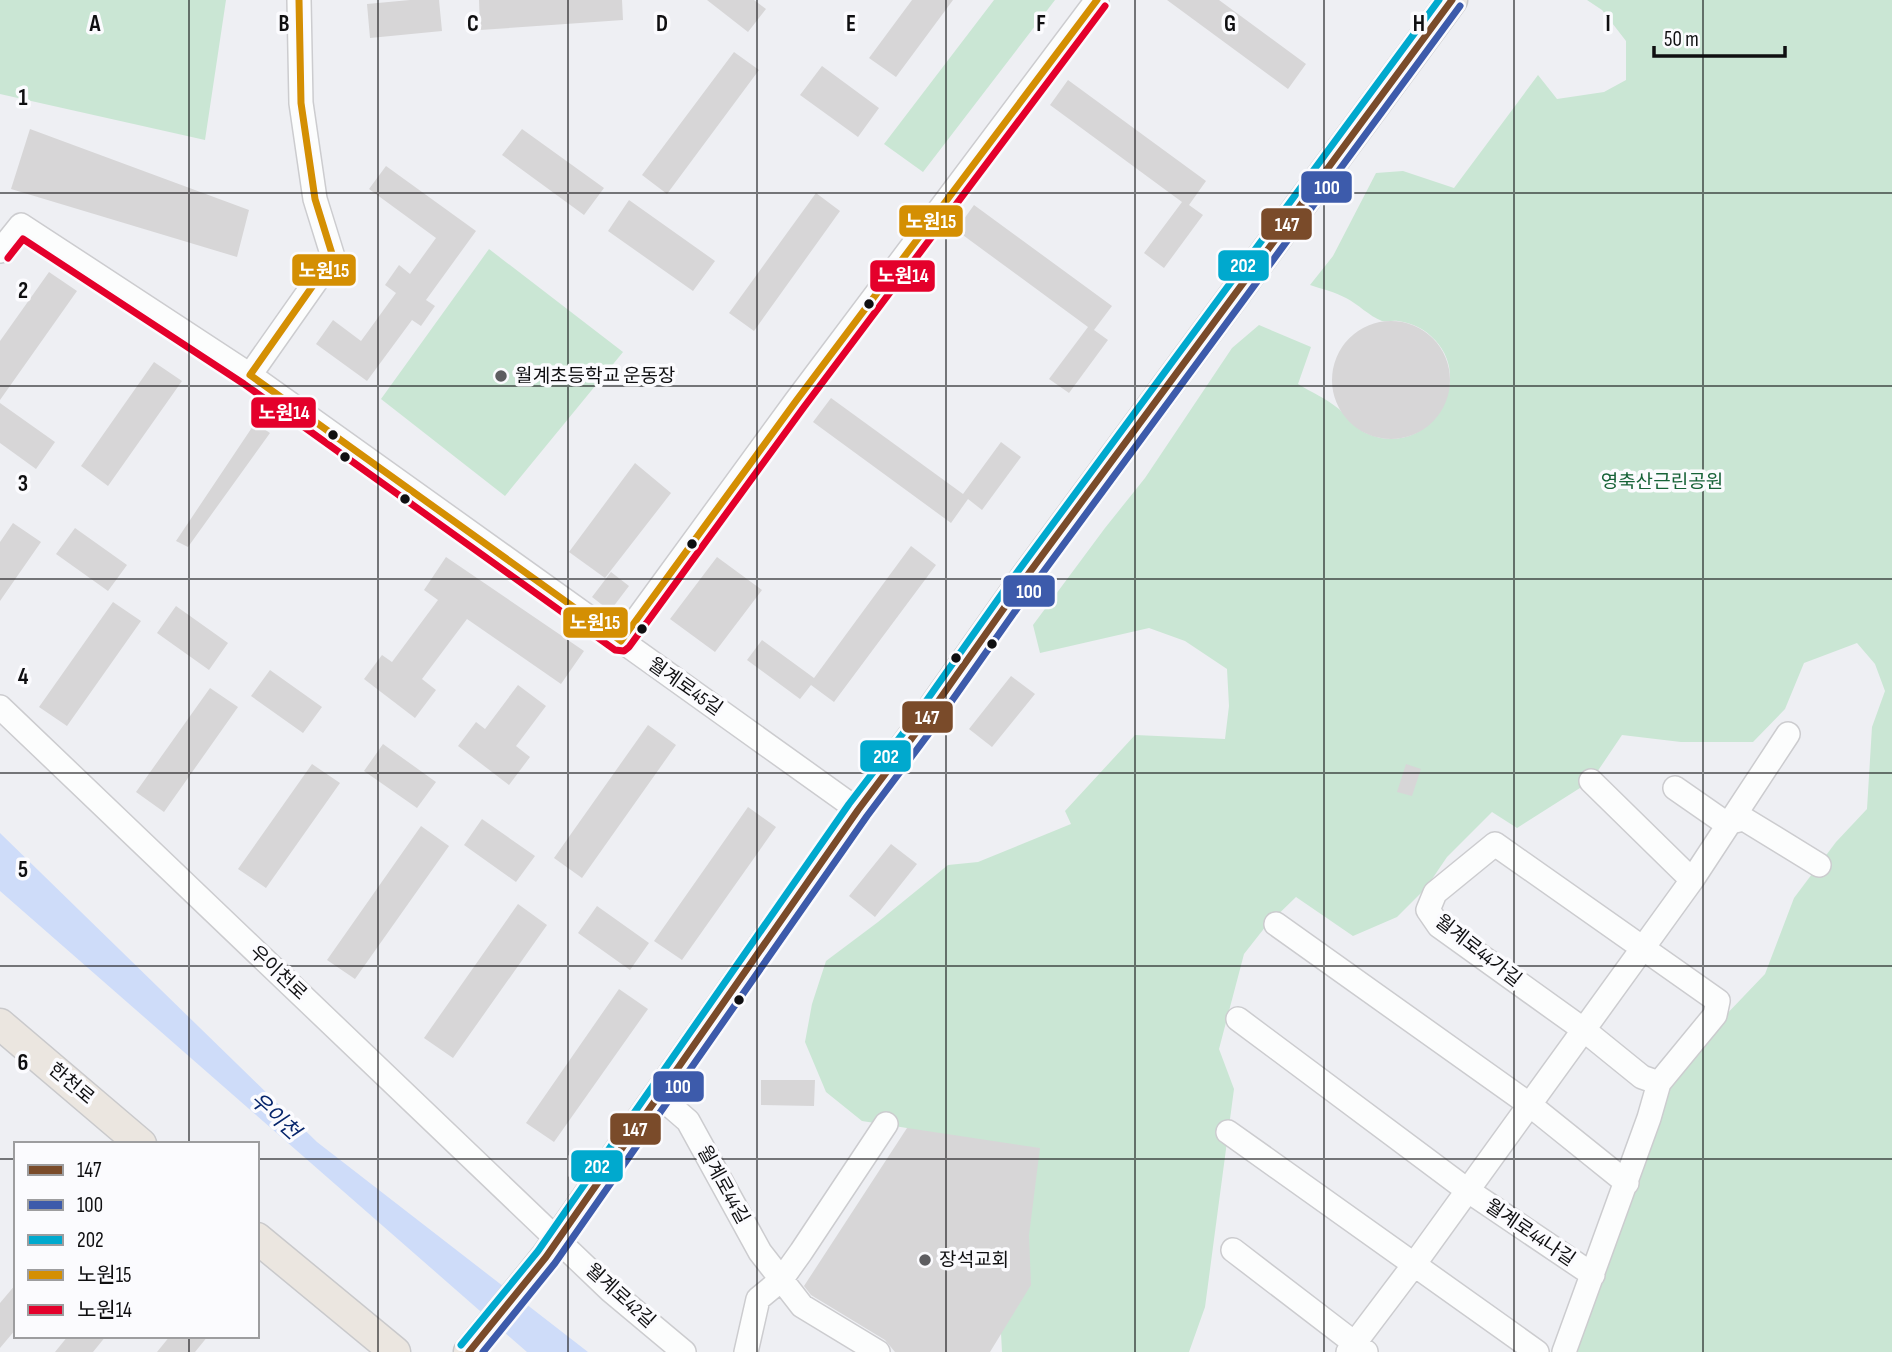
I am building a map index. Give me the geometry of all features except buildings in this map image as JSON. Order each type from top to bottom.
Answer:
[{"type":"main road","points":[[474,1347],[552,1247],[858,810],[1021,584],[1452,0]]},
{"type":"main road","name":"한천로","points":[[0,1024],[139,1142]]},
{"type":"main road","points":[[259,1240],[364,1338],[395,1352]]},
{"type":"street","points":[[250,375],[333,257],[315,199],[301,103],[299,0]]},
{"type":"street","points":[[621,641],[796,401],[1097,0]]},
{"type":"street","name":"월계로45길","points":[[0,251],[21,225],[250,375],[858,810]]},
{"type":"street","name":"우이천로","points":[[0,707],[552,1247]]},
{"type":"street","points":[[1233,1250],[1356,1349],[1466,1190],[1692,880],[1788,734]]},
{"type":"street","points":[[1591,781],[1692,880]]},
{"type":"street","points":[[1675,788],[1721,820],[1730,822],[1744,819],[1819,865]]},
{"type":"street","name":"월계로44가길","points":[[1584,1030],[1439,926],[1428,910],[1434,892],[1495,844],[1643,948]]},
{"type":"street","points":[[1276,923],[1530,1105],[1626,1183]]},
{"type":"street","name":"월계로44나길","points":[[1564,1352],[1626,1183],[1659,1083],[1715,1015],[1718,1001],[1643,948]]},
{"type":"street","points":[[1238,1018],[1466,1190]]},
{"type":"street","points":[[1584,1030],[1642,1077],[1659,1083]]},
{"type":"street","name":"월계로44길","points":[[658,1095],[688,1121],[760,1252],[802,1306],[878,1352]]},
{"type":"street","points":[[746,1352],[758,1299],[781,1280],[886,1124]]},
{"type":"street","points":[[1228,1132],[1536,1352]]},
{"type":"street","name":"월계로44나길","points":[[1466,1190],[1593,1275]]},
{"type":"street","name":"월계로42길","points":[[552,1247],[611,1291],[684,1352]]},
{"type":"green space","points":[[0,0],[226,0],[205,140],[0,94]]},
{"type":"green space","points":[[994,0],[1055,0],[923,172],[884,144]]},
{"type":"green space","name":"영축산근린공원","points":[[1587,0],[1892,0],[1892,1352],[1572,1352],[1667,1086],[1722,1019],[1765,974],[1794,898],[1836,842],[1867,809],[1872,727],[1885,691],[1875,664],[1857,643],[1804,663],[1785,709],[1753,742],[1681,742],[1622,735],[1591,781],[1517,828],[1492,812],[1447,857],[1426,888],[1397,917],[1353,936],[1296,897],[1266,926],[1244,954],[1219,1049],[1234,1089],[1205,1307],[1189,1352],[1002,1352],[1001,1333],[907,1128],[862,1121],[826,1092],[805,1042],[812,1004],[826,961],[948,865],[978,862],[1071,824],[1065,811],[1135,735],[1225,739],[1229,706],[1227,669],[1185,641],[1149,628],[1040,653],[1033,625],[1145,478],[1232,348],[1259,325],[1311,347],[1298,384],[1334,405],[1364,432],[1377,437],[1397,439],[1414,434],[1429,424],[1441,410],[1448,393],[1450,375],[1446,357],[1435,340],[1414,325],[1382,321],[1342,296],[1310,285],[1333,256],[1376,173],[1403,171],[1454,188],[1538,75],[1557,99],[1604,92],[1626,80],[1626,41],[1602,10]]},
{"type":"green space","name":"월계초등학교 운동장","points":[[489,249],[623,352],[505,496],[381,399]]},
{"type":"water","name":"우이천","points":[[0,833],[317,1142],[588,1352],[527,1352],[0,891]]},
{"type":"transit line","name":"노원15","points":[[299,0],[301,103],[315,199],[333,257],[250,375],[621,641],[796,401],[1097,0]]},
{"type":"transit line","name":"202","points":[[461,1345],[538,1251],[849,804],[1439,0]]},
{"type":"transit line","name":"147","points":[[469,1352],[546,1257],[858,810],[1021,584],[1452,0]]},
{"type":"transit line","name":"노원14","points":[[8,258],[23,239],[244,384],[615,650],[624,651],[1105,6]]},
{"type":"transit line","name":"100","points":[[483,1352],[555,1263],[867,816],[1460,6]]},
{"type":"place","name":"월계초등학교 운동장","points":[[501,376]]},
{"type":"place","name":"장석교회","points":[[925,1260]]}]
